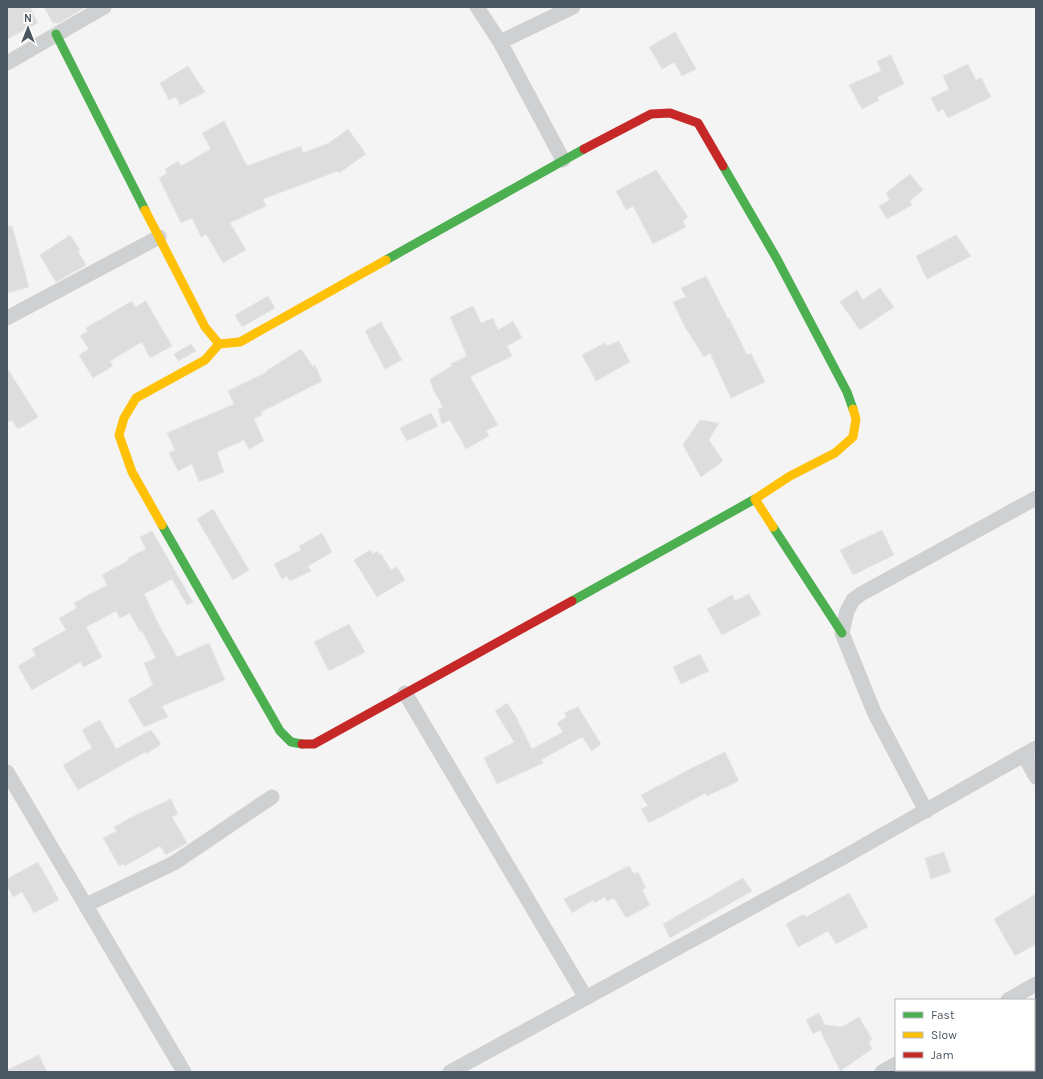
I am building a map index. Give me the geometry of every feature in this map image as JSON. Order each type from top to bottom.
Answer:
[{"type":"street","points":[[7,63],[104,7]]},
{"type":"street","points":[[477,7],[500,42],[563,160]]},
{"type":"street","points":[[500,42],[574,7]]},
{"type":"street","points":[[56,34],[205,327],[219,344]]},
{"type":"street","points":[[670,113],[698,123],[777,259],[847,392],[856,419],[853,437],[835,453],[790,476],[755,499],[314,744],[295,744],[286,738],[280,731],[132,472],[119,435],[124,418],[136,398],[205,360],[219,344],[240,342],[563,160],[651,114],[670,113]]},
{"type":"street","points":[[7,318],[159,237]]},
{"type":"street","points":[[842,633],[847,611],[853,600],[861,594],[1036,498]]},
{"type":"street","points":[[755,499],[842,633],[874,712],[926,811]]},
{"type":"street","points":[[405,693],[586,998]]},
{"type":"street","points":[[450,1072],[842,858],[1030,751],[1036,777]]},
{"type":"street","points":[[8,775],[184,1072]]},
{"type":"street","points":[[86,905],[174,864],[272,797]]},
{"type":"street","points":[[1010,999],[1036,984]]},
{"type":"street","points":[[882,1072],[895,1065]]},
{"type":"building","points":[[7,7],[30,7],[38,23],[7,39]]},
{"type":"building","points":[[44,7],[86,7],[59,23],[53,23]]},
{"type":"building","points":[[675,32],[696,69],[682,76],[674,62],[662,69],[649,47]]},
{"type":"building","points":[[891,55],[904,84],[877,97],[879,100],[862,109],[849,85],[881,71],[877,61]]},
{"type":"building","points":[[968,64],[976,80],[981,78],[991,97],[948,118],[943,109],[938,112],[931,98],[949,89],[943,76]]},
{"type":"building","points":[[188,66],[205,92],[180,105],[176,97],[169,100],[160,83]]},
{"type":"building","points":[[224,121],[247,166],[301,146],[303,153],[329,143],[348,129],[366,154],[339,173],[338,171],[263,199],[266,206],[230,223],[246,250],[223,263],[206,234],[201,237],[192,218],[181,223],[159,178],[167,173],[165,169],[178,161],[181,166],[211,149],[202,133]]},
{"type":"building","points":[[656,170],[688,217],[683,221],[686,227],[653,244],[633,206],[626,210],[616,191]]},
{"type":"building","points":[[910,174],[923,190],[910,201],[912,205],[887,219],[879,206],[890,200],[886,193]]},
{"type":"building","points":[[7,226],[12,226],[29,287],[7,293]]},
{"type":"building","points":[[70,235],[80,250],[78,251],[86,265],[56,282],[40,255]]},
{"type":"building","points":[[956,235],[971,256],[927,279],[916,256]]},
{"type":"building","points":[[706,276],[747,355],[751,353],[765,382],[731,398],[710,353],[704,357],[685,327],[673,302],[686,297],[681,288]]},
{"type":"building","points":[[880,288],[894,307],[860,330],[840,302],[857,290],[863,300]]},
{"type":"building","points":[[268,296],[275,308],[242,327],[235,315]]},
{"type":"building","points":[[132,301],[135,307],[146,301],[172,346],[150,358],[142,342],[110,361],[113,366],[93,378],[79,355],[89,349],[80,336],[88,331],[86,328]]},
{"type":"building","points":[[473,306],[481,323],[493,318],[498,330],[513,321],[522,338],[507,346],[512,356],[470,377],[498,425],[486,431],[489,436],[466,449],[450,420],[442,424],[438,409],[443,407],[433,389],[430,379],[452,366],[451,364],[467,356],[450,317]]},
{"type":"building","points":[[381,322],[402,360],[385,369],[365,331]]},
{"type":"building","points":[[619,341],[630,362],[596,381],[582,355],[605,343],[607,346]]},
{"type":"building","points":[[191,344],[196,351],[178,361],[174,354]]},
{"type":"building","points":[[301,349],[313,367],[315,365],[322,381],[261,412],[262,415],[254,419],[264,441],[249,449],[244,440],[217,452],[224,472],[199,482],[192,464],[178,471],[169,453],[175,450],[167,433],[234,404],[228,391],[267,372],[266,371]]},
{"type":"building","points":[[7,368],[38,417],[18,429],[12,420],[7,423]]},
{"type":"building","points":[[431,413],[438,426],[407,441],[400,428]]},
{"type":"building","points":[[700,420],[719,423],[709,440],[723,461],[701,477],[683,445]]},
{"type":"building","points":[[213,509],[249,570],[233,580],[197,519]]},
{"type":"building","points":[[882,530],[894,555],[853,575],[840,550]]},
{"type":"building","points":[[152,531],[193,602],[187,605],[172,579],[144,594],[158,623],[177,657],[209,643],[225,680],[162,706],[168,717],[144,727],[128,700],[153,685],[144,663],[156,658],[142,631],[140,632],[130,613],[120,618],[116,611],[86,627],[102,657],[84,667],[80,662],[32,690],[18,666],[36,655],[32,649],[66,630],[59,618],[77,608],[74,603],[107,585],[102,575],[129,560],[128,558],[146,549],[140,537]]},
{"type":"building","points":[[322,533],[332,552],[308,566],[311,571],[290,581],[287,576],[282,579],[274,564],[301,550],[299,546]]},
{"type":"building","points":[[370,550],[373,554],[377,551],[380,555],[381,554],[391,570],[397,567],[405,580],[377,597],[354,560]]},
{"type":"building","points":[[749,594],[761,614],[722,635],[707,609],[732,595],[735,601]]},
{"type":"building","points":[[349,624],[365,652],[329,671],[314,642]]},
{"type":"building","points":[[700,654],[709,671],[681,684],[673,667]]},
{"type":"building","points":[[507,703],[515,715],[532,749],[563,732],[557,723],[567,717],[564,713],[578,707],[601,744],[592,751],[582,737],[541,760],[543,763],[497,784],[484,758],[514,742],[495,711]]},
{"type":"building","points":[[100,720],[116,749],[151,730],[161,744],[146,754],[145,752],[78,790],[63,765],[92,748],[82,730]]},
{"type":"building","points":[[725,752],[739,781],[707,796],[706,793],[649,823],[641,809],[648,806],[641,795]]},
{"type":"building","points":[[171,799],[178,814],[172,817],[187,843],[166,855],[160,846],[125,866],[124,864],[119,866],[103,838],[117,831],[114,827]]},
{"type":"building","points":[[944,852],[951,872],[931,879],[925,858]]},
{"type":"building","points":[[38,862],[59,900],[34,913],[22,892],[13,897],[7,885],[7,879]]},
{"type":"building","points":[[629,866],[634,874],[638,872],[646,888],[642,890],[650,905],[626,918],[614,898],[607,901],[605,897],[594,903],[593,900],[572,913],[564,899]]},
{"type":"building","points":[[743,878],[752,891],[670,938],[663,924]]},
{"type":"building","points":[[849,893],[868,927],[836,944],[828,931],[798,947],[786,924],[804,914],[806,917]]},
{"type":"building","points":[[1036,894],[1036,944],[1015,956],[994,919]]},
{"type":"building","points":[[819,1013],[825,1025],[842,1027],[859,1017],[872,1039],[869,1043],[872,1049],[840,1071],[820,1030],[813,1034],[806,1020]]},
{"type":"building","points":[[39,1055],[47,1072],[7,1072],[7,1070]]},
{"type":"traffic: fast","points":[[56,34],[145,210]]},
{"type":"traffic: fast","points":[[386,260],[584,149]]},
{"type":"traffic: fast","points":[[723,166],[777,259],[847,392],[853,409]]},
{"type":"traffic: fast","points":[[572,601],[755,499]]},
{"type":"traffic: fast","points":[[162,525],[280,731],[291,742],[302,744]]},
{"type":"traffic: fast","points":[[773,527],[842,633]]},
{"type":"traffic: slow","points":[[145,210],[205,327],[219,344],[240,342],[386,260]]},
{"type":"traffic: slow","points":[[162,525],[132,472],[119,435],[124,418],[136,398],[205,360],[219,344]]},
{"type":"traffic: slow","points":[[773,527],[755,499],[790,476],[835,453],[853,437],[856,419],[853,409]]},
{"type":"traffic: jam","points":[[584,149],[651,114],[670,113],[698,123],[723,166]]},
{"type":"traffic: jam","points":[[302,744],[314,744],[572,601]]}]
